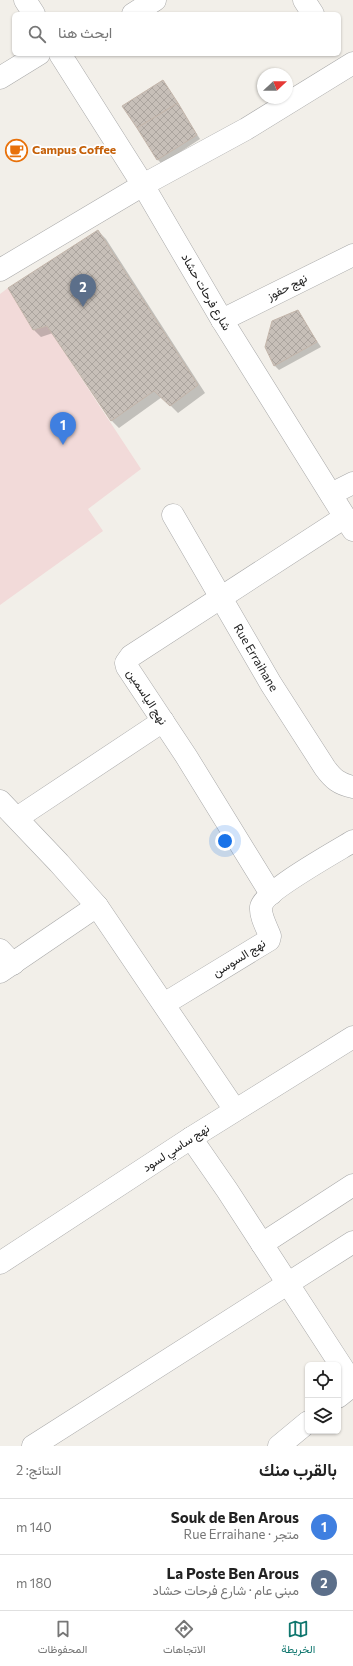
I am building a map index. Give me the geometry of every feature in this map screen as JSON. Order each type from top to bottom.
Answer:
[{"type":"street","points":[[24,0],[33,12]]},
{"type":"street","points":[[136,12],[155,0]]},
{"type":"street","points":[[304,0],[312,12]]},
{"type":"street","points":[[0,78],[36,56]]},
{"type":"street","name":"شارع فرحات حشاد","points":[[65,56],[144,185],[222,320],[349,523]]},
{"type":"street","points":[[0,270],[144,185],[246,129],[348,65]]},
{"type":"street","name":"نهج حفوز","points":[[222,320],[353,254]]},
{"type":"street","points":[[331,494],[353,483]]},
{"type":"street","name":"Rue Erraihane","points":[[173,514],[271,684],[325,768],[333,780],[353,787]]},
{"type":"street","name":"نهج الياسمين","points":[[271,894],[163,721],[127,668],[127,660],[221,597],[349,523]]},
{"type":"street","points":[[17,818],[163,721]]},
{"type":"street","points":[[0,801],[97,906],[235,1110]]},
{"type":"street","name":"نهج السوسن","points":[[164,1004],[269,940],[270,936],[261,911],[264,900],[299,874],[353,841]]},
{"type":"street","points":[[4,962],[97,906]]},
{"type":"street","name":"نهج ساسي لسود","points":[[0,1263],[190,1138],[353,1037]]},
{"type":"street","points":[[190,1138],[262,1244],[353,1384],[341,1394]]},
{"type":"street","points":[[262,1244],[353,1185]]},
{"type":"street","points":[[33,1446],[353,1242]]},
{"type":"street","points":[[279,1446],[305,1424]]},
{"type":"shaded area","points":[[8,288],[33,330],[47,326],[141,469],[88,509],[103,531],[0,605],[0,294]]},
{"type":"building","points":[[163,80],[178,103],[137,128],[122,106]]},
{"type":"building","points":[[178,103],[197,135],[157,160],[137,128]]},
{"type":"building","points":[[98,230],[198,385],[170,406],[154,391],[111,421],[47,326],[33,330],[8,288]]},
{"type":"building","points":[[298,310],[317,342],[274,366],[265,347],[272,321]]},
{"type":"place","name":"Campus Coffee","points":[[16,150]]},
{"type":"place","name":"La Poste Ben Arous","points":[[83,307]]},
{"type":"place","name":"Souk de Ben Arous","points":[[63,445]]}]
